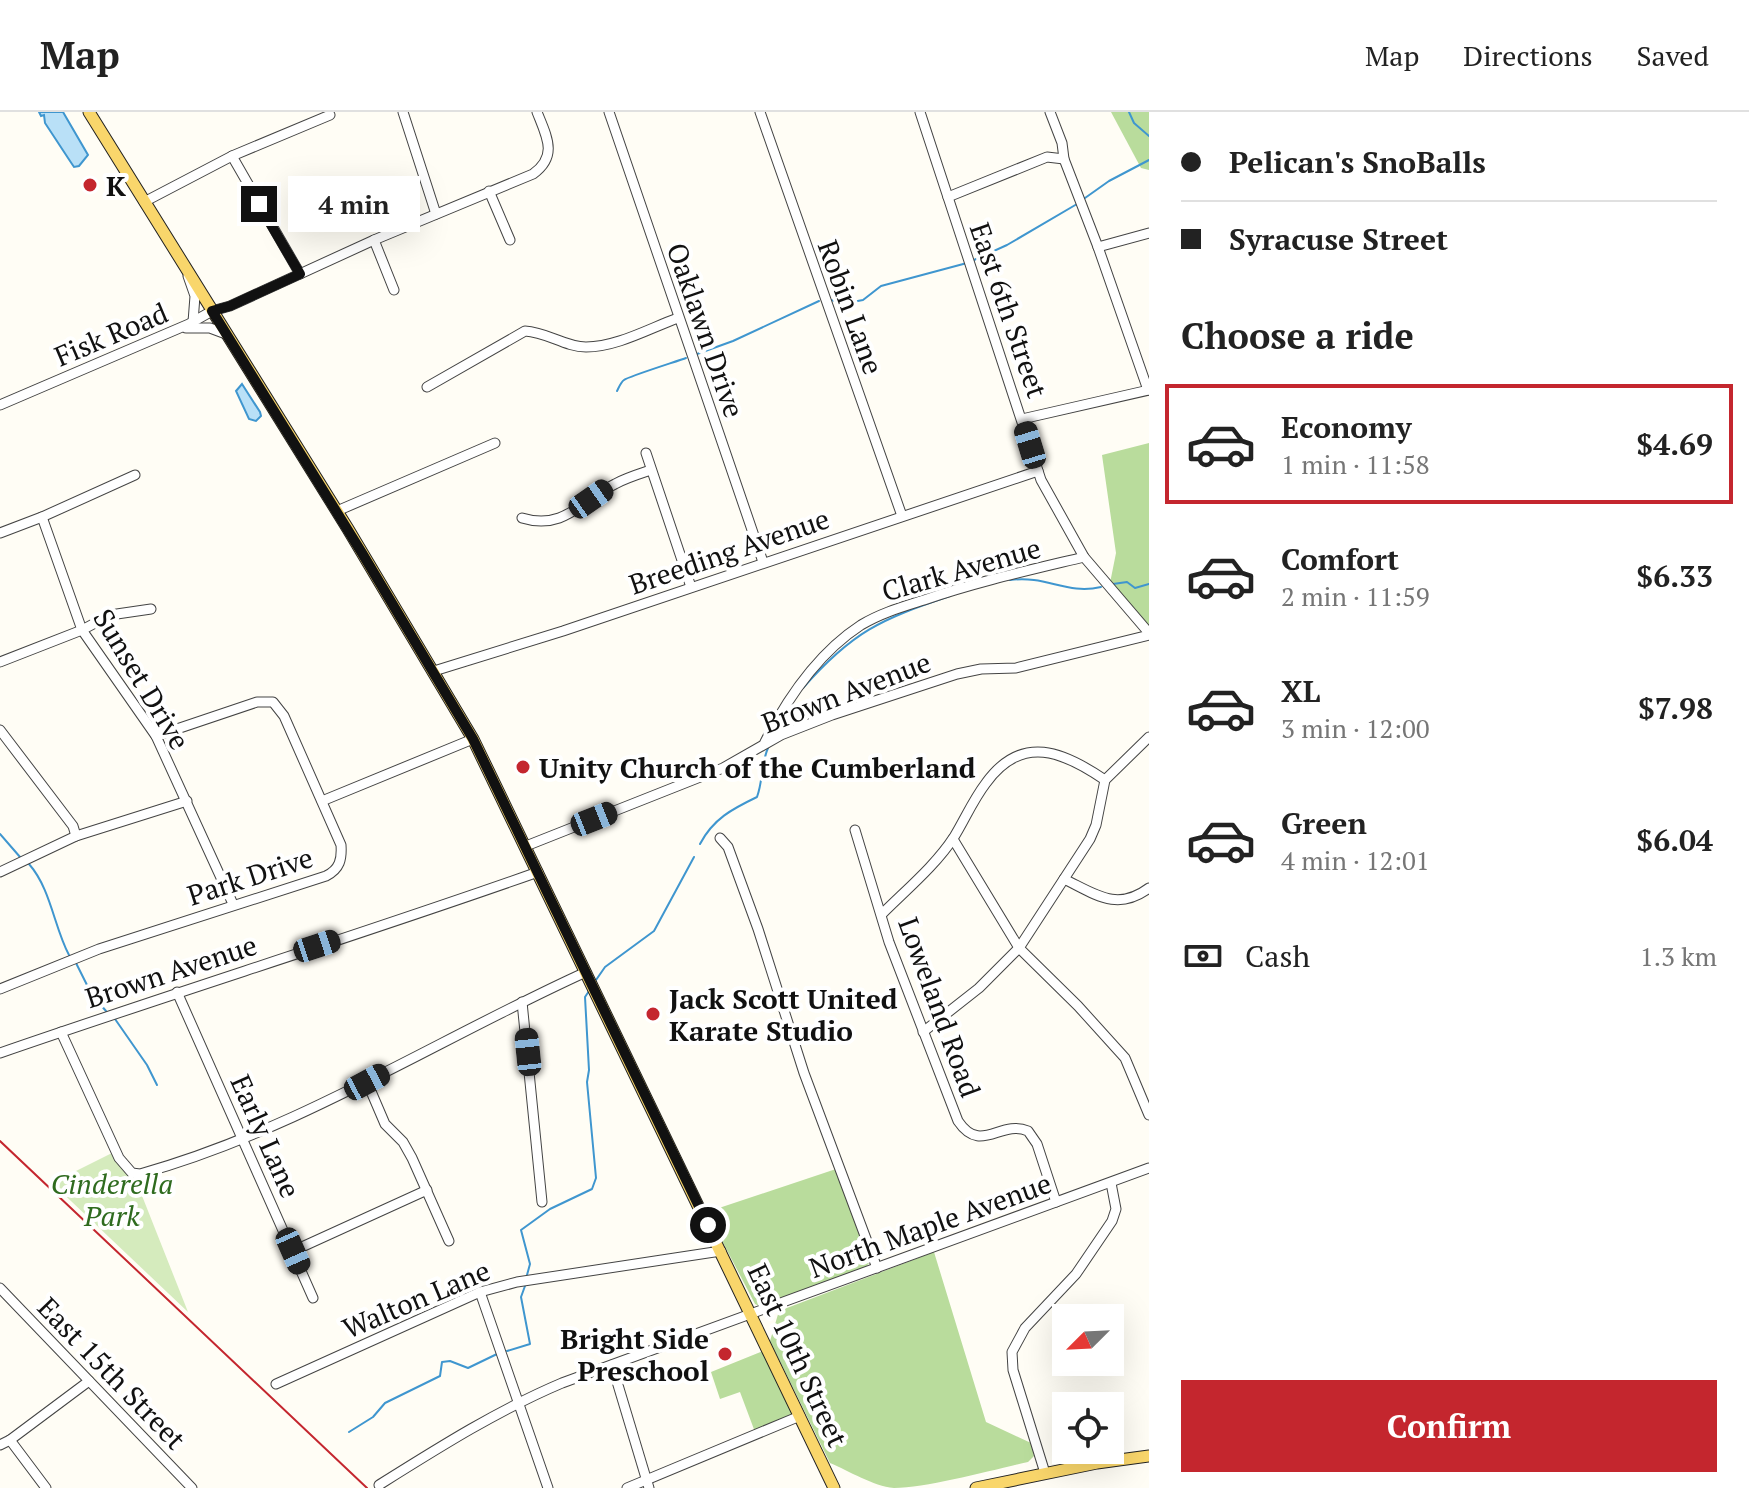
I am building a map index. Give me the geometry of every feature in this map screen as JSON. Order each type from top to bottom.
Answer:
[{"type":"main road","name":"East 10th Street","points":[[89,112],[337,511],[473,739],[834,1488]]},
{"type":"main road","points":[[978,1488],[1045,1473],[1149,1456]]},
{"type":"main road","points":[[827,1473],[840,1488]]},
{"type":"street","points":[[403,112],[436,214]]},
{"type":"street","name":"Fisk Road","points":[[0,405],[374,240],[533,174],[545,165],[549,152],[537,112]]},
{"type":"street","name":"Oaklawn Drive","points":[[609,112],[763,562]]},
{"type":"street","name":"Robin Lane","points":[[760,112],[902,516]]},
{"type":"street","name":"East 6th Street","points":[[920,112],[1038,471],[1084,557],[1149,634]]},
{"type":"street","points":[[1022,419],[1148,390],[1064,159],[1062,143],[1050,112]]},
{"type":"street","points":[[144,202],[232,156],[330,115]]},
{"type":"street","points":[[232,156],[300,274]]},
{"type":"street","points":[[948,197],[1047,157],[1064,159]]},
{"type":"street","points":[[489,191],[510,240]]},
{"type":"street","points":[[1098,247],[1149,233]]},
{"type":"street","points":[[374,240],[394,290]]},
{"type":"street","points":[[184,266],[195,296],[193,322]]},
{"type":"street","points":[[427,387],[525,331],[541,332],[570,344],[587,347],[611,342],[678,318]]},
{"type":"street","points":[[175,330],[203,327],[227,335]]},
{"type":"street","points":[[337,511],[495,443]]},
{"type":"street","points":[[646,453],[691,587]]},
{"type":"street","points":[[522,518],[545,523],[566,515],[616,483],[651,470]]},
{"type":"street","name":"Breeding Avenue","points":[[434,671],[1038,471]]},
{"type":"street","points":[[0,533],[135,475]]},
{"type":"street","name":"Sunset Drive","points":[[42,517],[82,630],[156,736],[233,904]]},
{"type":"street","name":"Clark Avenue","points":[[765,742],[777,715],[814,667],[859,627],[879,615],[990,579],[1084,557]]},
{"type":"street","points":[[0,662],[82,630],[110,615],[151,609]]},
{"type":"street","name":"Brown Avenue","points":[[526,846],[723,768],[743,759],[765,742],[832,715],[957,674],[981,669],[1016,668],[1149,634]]},
{"type":"street","points":[[156,736],[257,702],[273,702],[284,716],[322,801],[473,739]]},
{"type":"street","points":[[0,730],[73,826],[76,836]]},
{"type":"street","points":[[923,1032],[996,972],[1019,948],[1096,825],[1105,780],[1149,737]]},
{"type":"street","name":"Loweland Road","points":[[1056,1202],[1037,1144],[1028,1131],[1015,1128],[975,1137],[962,1127],[889,942],[882,914],[953,839],[969,809],[998,769],[1021,757],[1042,752],[1058,753],[1076,760],[1105,780]]},
{"type":"street","points":[[0,872],[76,836],[187,801]]},
{"type":"street","name":"Park Drive","points":[[0,989],[99,949],[333,872],[342,858],[341,845],[322,801]]},
{"type":"street","points":[[855,830],[882,914]]},
{"type":"street","points":[[720,838],[728,847],[758,929],[804,1073],[877,1268]]},
{"type":"street","points":[[953,839],[1019,948],[1125,1058],[1146,1095],[1149,1115]]},
{"type":"street","name":"Brown Avenue","points":[[0,1053],[538,872]]},
{"type":"street","points":[[1064,879],[1118,901],[1136,897],[1149,888]]},
{"type":"street","points":[[61,1032],[124,1167],[132,1173],[146,1172],[243,1138],[367,1082],[586,972]]},
{"type":"street","name":"Early Lane","points":[[177,992],[313,1298]]},
{"type":"street","points":[[522,1002],[542,1202]]},
{"type":"street","points":[[367,1082],[385,1124],[408,1150],[449,1241]]},
{"type":"street","name":"North Maple Avenue","points":[[379,1485],[520,1402],[612,1365],[1149,1168]]},
{"type":"street","points":[[1045,1473],[1013,1370],[1012,1352],[1025,1328],[1076,1274],[1112,1221],[1116,1209],[1111,1183]]},
{"type":"street","points":[[293,1251],[427,1190]]},
{"type":"street","name":"Walton Lane","points":[[276,1384],[480,1292],[517,1282],[721,1251]]},
{"type":"street","name":"East 15th Street","points":[[0,1288],[192,1488]]},
{"type":"street","points":[[480,1292],[548,1488]]},
{"type":"street","points":[[612,1365],[648,1484]]},
{"type":"street","points":[[46,1488],[5,1442],[89,1381]]},
{"type":"street","points":[[627,1488],[648,1484],[800,1416]]},
{"type":"green space","points":[[1111,112],[1149,112],[1149,170],[1141,168]]},
{"type":"green space","points":[[1149,443],[1149,627],[1110,583],[1116,553],[1102,455]]},
{"type":"green space","name":"Cinderella Park","points":[[114,1152],[121,1167],[135,1178],[188,1312],[52,1183]]},
{"type":"green space","points":[[836,1169],[869,1263],[866,1267],[759,1306],[755,1304],[707,1212]]},
{"type":"green space","points":[[934,1252],[986,1422],[1031,1443],[1034,1456],[1028,1462],[942,1482],[886,1487],[830,1463],[770,1341],[779,1311]]},
{"type":"green space","points":[[763,1351],[793,1416],[755,1432],[740,1392],[720,1399],[711,1372]]},
{"type":"water","points":[[39,112],[63,112],[88,155],[79,166],[74,167],[45,123],[44,115],[41,116]]},
{"type":"water","points":[[242,384],[260,412],[261,416],[256,421],[249,419],[236,391]]},
{"type":"waterway","points":[[1129,112],[1134,123],[1149,136]]},
{"type":"waterway","points":[[1085,198],[1149,160]]},
{"type":"waterway","points":[[974,260],[1007,245],[1077,204]]},
{"type":"waterway","points":[[830,300],[847,303],[863,300],[881,286],[967,263]]},
{"type":"waterway","points":[[697,354],[733,341],[819,301]]},
{"type":"waterway","points":[[617,391],[627,378],[686,358]]},
{"type":"waterway","points":[[1010,580],[1035,580],[1077,589],[1101,587]]},
{"type":"waterway","points":[[1113,584],[1127,582],[1135,588],[1149,584]]},
{"type":"waterway","points":[[803,688],[853,640],[886,620],[950,596]]},
{"type":"waterway","points":[[700,844],[724,816],[757,797],[768,748]]},
{"type":"waterway","points":[[0,834],[20,857]]},
{"type":"waterway","points":[[596,980],[605,967],[654,931],[694,857]]},
{"type":"waterway","points":[[29,864],[47,896],[69,955]]},
{"type":"waterway","points":[[76,963],[92,995],[106,1011]]},
{"type":"waterway","points":[[527,1275],[530,1264],[521,1230],[550,1209],[592,1189],[596,1178],[587,1082],[585,997],[589,991]]},
{"type":"waterway","points":[[115,1019],[157,1085]]},
{"type":"waterway","points":[[507,1351],[530,1344],[521,1297],[525,1286]]},
{"type":"waterway","points":[[349,1432],[373,1417],[385,1403],[440,1376],[442,1362],[450,1361],[468,1368],[497,1354]]},
{"type":"railway","points":[[0,1141],[367,1488]]},
{"type":"place","name":"K","points":[[90,185]]},
{"type":"place","name":"Unity Church of the Cumberland","points":[[523,767]]},
{"type":"place","name":"Jack Scott United Karate Studio","points":[[653,1014]]},
{"type":"place","name":"Bright Side Preschool","points":[[725,1354]]},
{"type":"route","points":[[259,204],[300,274],[212,311],[473,739],[708,1225]]}]
